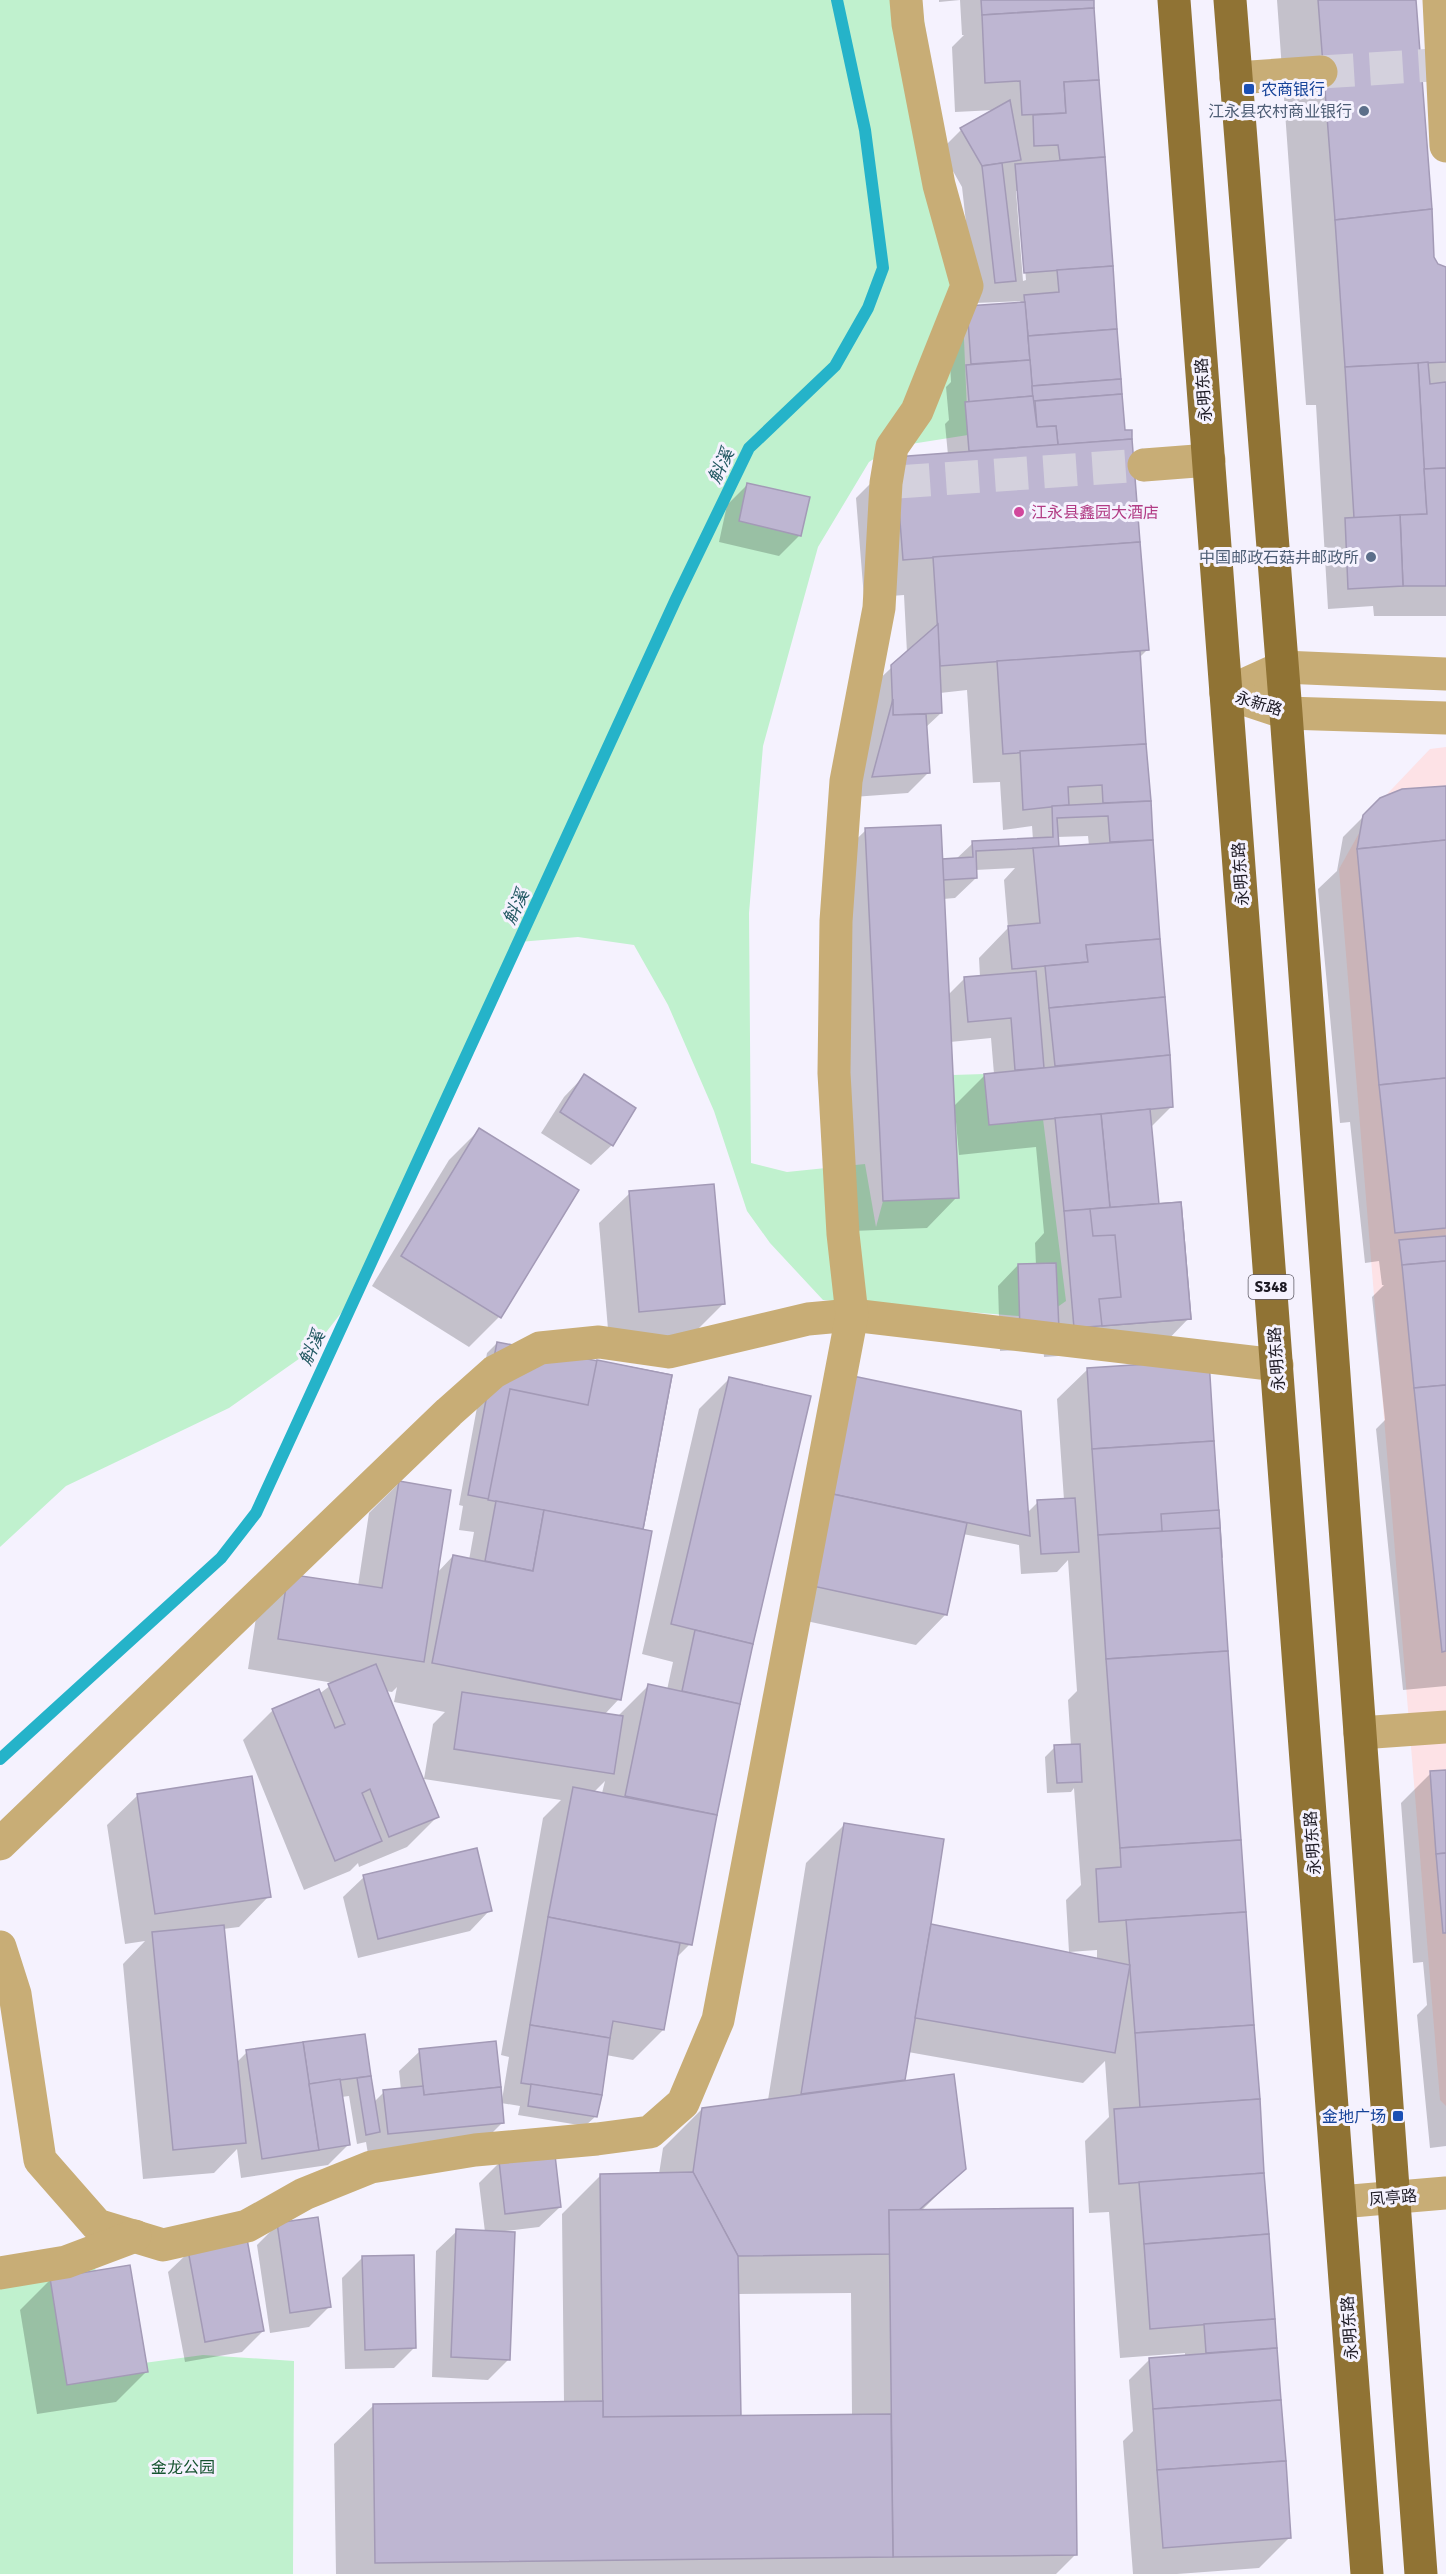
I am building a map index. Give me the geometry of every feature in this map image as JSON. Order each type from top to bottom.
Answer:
[{"type":"main road","name":"永明东路","points":[[1174,0],[1368,2574]]},
{"type":"main road","points":[[1230,0],[1286,713],[1420,2574]]},
{"type":"street","points":[[0,1947],[15,1994],[40,2160],[97,2225],[163,2245],[247,2226],[304,2194],[371,2167],[475,2150],[650,2132],[683,2103],[718,2020],[852,1315],[843,1234],[834,1073],[837,921],[846,782],[879,608],[891,483],[892,447],[917,411],[967,286],[939,185],[908,24],[906,0]]},
{"type":"street","points":[[1441,9],[1437,64],[1446,146]]},
{"type":"street","points":[[1236,78],[1321,72]]},
{"type":"street","points":[[1144,465],[1209,460]]},
{"type":"street","name":"永新路","points":[[1226,693],[1282,667],[1446,674]]},
{"type":"street","name":"永新路","points":[[1226,693],[1286,713],[1446,718]]},
{"type":"street","points":[[0,1844],[449,1412],[494,1372],[540,1348],[599,1342],[669,1352],[808,1319],[852,1315],[1277,1365]]},
{"type":"street","points":[[1360,1733],[1446,1726]]},
{"type":"street","name":"凤亭路","points":[[1340,2202],[1446,2193]]},
{"type":"street","points":[[0,2273],[66,2262],[135,2236]]},
{"type":"shaded area","points":[[1446,747],[1446,2106],[1440,2100],[1339,869],[1372,810],[1430,749]]},
{"type":"green space","points":[[0,0],[921,0],[961,267],[968,435],[892,447],[869,462],[818,547],[763,746],[749,913],[751,1163],[787,1172],[865,1164],[876,1227],[883,1201],[958,1198],[952,1075],[984,1074],[989,1125],[1043,1119],[1066,1301],[1042,1318],[823,1300],[770,1243],[747,1211],[714,1111],[668,1005],[634,945],[578,937],[519,942],[359,1290],[313,1349],[229,1408],[66,1486],[0,1547]]},
{"type":"green space","name":"金龙公园","points":[[95,2268],[129,2365],[203,2355],[294,2361],[293,2574],[0,2574],[0,2283]]},
{"type":"building","points":[[981,0],[1094,0],[1094,8],[982,15]]},
{"type":"building","points":[[1318,0],[1416,0],[1432,209],[1335,220]]},
{"type":"building","points":[[1094,8],[1099,80],[1064,82],[1066,113],[1022,115],[1020,81],[985,83],[982,15]]},
{"type":"building","points":[[1099,80],[1105,157],[1060,160],[1058,145],[1034,146],[1033,115],[1066,113],[1064,82]]},
{"type":"building","points":[[1010,100],[1021,160],[982,166],[960,128]]},
{"type":"building","points":[[1105,157],[1113,266],[1024,273],[1015,164]]},
{"type":"building","points":[[1002,163],[1016,281],[995,283],[982,166]]},
{"type":"building","points":[[1432,209],[1434,257],[1438,264],[1446,267],[1446,362],[1345,367],[1335,220]]},
{"type":"building","points":[[1113,266],[1117,329],[1028,336],[1024,295],[1059,292],[1057,270]]},
{"type":"building","points":[[1025,302],[1030,360],[971,364],[967,306]]},
{"type":"building","points":[[1117,329],[1121,379],[1032,386],[1028,336]]},
{"type":"building","points":[[1030,360],[1033,396],[969,402],[966,365]]},
{"type":"building","points":[[1428,362],[1430,384],[1446,382],[1446,468],[1424,469],[1418,363]]},
{"type":"building","points":[[1418,363],[1427,514],[1354,518],[1345,367]]},
{"type":"building","points":[[1121,379],[1122,394],[1033,401],[1032,386]]},
{"type":"building","points":[[1122,394],[1125,430],[1132,430],[1132,439],[1058,445],[1056,426],[1037,427],[1035,401]]},
{"type":"building","points":[[1033,396],[1037,427],[1056,426],[1058,445],[969,451],[965,402]]},
{"type":"building","name":"江永县鑫园大酒店","points":[[1132,439],[1140,542],[903,560],[895,457]]},
{"type":"building","points":[[1446,468],[1446,586],[1403,586],[1400,515],[1427,514],[1424,469]]},
{"type":"building","points":[[747,483],[810,497],[801,536],[739,521]]},
{"type":"building","points":[[1400,515],[1403,586],[1348,589],[1345,518]]},
{"type":"building","points":[[1140,542],[1149,650],[940,666],[933,557]]},
{"type":"building","points":[[938,624],[942,713],[893,715],[891,665]]},
{"type":"building","points":[[1140,651],[1146,744],[1003,754],[997,661]]},
{"type":"building","points":[[893,699],[893,715],[926,714],[930,773],[872,777]]},
{"type":"building","points":[[1146,744],[1151,801],[1103,803],[1102,785],[1068,787],[1069,805],[1023,810],[1020,751]]},
{"type":"building","points":[[1446,786],[1446,840],[1357,849],[1363,815],[1380,798],[1402,789]]},
{"type":"building","points":[[1151,801],[1153,840],[1110,842],[1108,816],[1057,818],[1059,847],[976,851],[977,878],[943,880],[942,859],[973,857],[972,841],[1053,837],[1052,806]]},
{"type":"building","points":[[941,825],[959,1198],[883,1201],[865,828]]},
{"type":"building","points":[[1153,840],[1160,939],[1086,945],[1088,962],[1012,969],[1008,926],[1040,923],[1033,848]]},
{"type":"building","points":[[1446,840],[1446,1078],[1379,1085],[1357,849]]},
{"type":"building","points":[[1160,939],[1165,997],[1049,1008],[1045,966],[1088,962],[1086,945]]},
{"type":"building","points":[[1036,971],[1044,1068],[1015,1070],[1011,1018],[968,1022],[964,977]]},
{"type":"building","points":[[1165,997],[1170,1055],[1055,1066],[1049,1008]]},
{"type":"building","points":[[1170,1055],[1173,1107],[989,1125],[984,1074]]},
{"type":"building","points":[[584,1074],[636,1108],[613,1146],[560,1112]]},
{"type":"building","points":[[1446,1078],[1446,1228],[1395,1233],[1379,1085]]},
{"type":"building","points":[[1150,1109],[1159,1204],[1110,1208],[1101,1114]]},
{"type":"building","points":[[1101,1114],[1110,1208],[1064,1211],[1055,1118]]},
{"type":"building","points":[[479,1128],[579,1190],[501,1318],[401,1256]]},
{"type":"building","points":[[714,1184],[725,1304],[639,1312],[629,1191]]},
{"type":"building","points":[[1181,1202],[1191,1319],[1074,1328],[1064,1211]]},
{"type":"building","points":[[1181,1202],[1191,1319],[1102,1326],[1099,1299],[1121,1297],[1115,1235],[1093,1236],[1090,1209]]},
{"type":"building","points":[[1446,1236],[1446,1261],[1402,1265],[1399,1240]]},
{"type":"building","points":[[1446,1261],[1446,1385],[1414,1388],[1402,1265]]},
{"type":"building","points":[[1056,1263],[1059,1329],[1020,1331],[1018,1264]]},
{"type":"building","points":[[497,1342],[672,1375],[643,1529],[468,1495]]},
{"type":"building","points":[[597,1360],[672,1375],[643,1529],[488,1500],[510,1389],[588,1405]]},
{"type":"building","points":[[1209,1360],[1214,1441],[1092,1449],[1087,1368]]},
{"type":"building","points":[[853,1376],[1021,1411],[1030,1536],[828,1493]]},
{"type":"building","points":[[729,1377],[811,1396],[753,1644],[671,1624]]},
{"type":"building","points":[[1446,1385],[1446,1651],[1442,1652],[1414,1388]]},
{"type":"building","points":[[1214,1441],[1220,1528],[1098,1535],[1092,1449]]},
{"type":"building","points":[[399,1481],[451,1490],[424,1662],[278,1639],[288,1574],[382,1588]]},
{"type":"building","points":[[828,1493],[967,1523],[947,1615],[808,1585]]},
{"type":"building","points":[[1075,1498],[1079,1552],[1041,1554],[1037,1500]]},
{"type":"building","points":[[496,1501],[544,1510],[533,1571],[485,1561]]},
{"type":"building","points":[[544,1510],[652,1531],[621,1700],[432,1663],[453,1555],[533,1571]]},
{"type":"building","points":[[1219,1510],[1222,1557],[1164,1561],[1161,1514]]},
{"type":"building","points":[[1220,1528],[1228,1651],[1106,1659],[1098,1535]]},
{"type":"building","points":[[695,1630],[753,1644],[740,1704],[682,1691]]},
{"type":"building","points":[[1228,1651],[1241,1840],[1120,1848],[1106,1659]]},
{"type":"building","points":[[376,1664],[439,1817],[389,1837],[370,1789],[362,1793],[382,1841],[335,1861],[272,1709],[319,1689],[335,1728],[345,1724],[328,1684]]},
{"type":"building","points":[[648,1684],[740,1704],[717,1815],[625,1796]]},
{"type":"building","points":[[462,1692],[623,1716],[614,1774],[454,1749]]},
{"type":"building","points":[[1080,1744],[1082,1782],[1057,1783],[1054,1745]]},
{"type":"building","points":[[1446,1770],[1446,1853],[1436,1854],[1430,1771]]},
{"type":"building","points":[[252,1776],[271,1897],[155,1914],[137,1794]]},
{"type":"building","points":[[573,1787],[717,1815],[692,1945],[548,1917]]},
{"type":"building","points":[[844,1823],[944,1839],[931,1924],[905,2080],[801,2094]]},
{"type":"building","points":[[1241,1840],[1246,1912],[1099,1922],[1096,1869],[1121,1867],[1120,1848]]},
{"type":"building","points":[[477,1848],[492,1911],[378,1939],[363,1875]]},
{"type":"building","points":[[1446,1853],[1446,1933],[1443,1933],[1436,1854]]},
{"type":"building","points":[[1246,1912],[1254,2025],[1135,2033],[1126,1920]]},
{"type":"building","points":[[548,1917],[680,1943],[664,2030],[613,2021],[610,2038],[530,2025]]},
{"type":"building","points":[[931,1924],[1130,1965],[1115,2053],[915,2018]]},
{"type":"building","points":[[224,1925],[246,2143],[173,2150],[152,1932]]},
{"type":"building","points":[[530,2025],[610,2038],[602,2095],[521,2083]]},
{"type":"building","points":[[1254,2025],[1260,2099],[1140,2108],[1135,2033]]},
{"type":"building","points":[[365,2034],[371,2076],[309,2084],[303,2042]]},
{"type":"building","points":[[496,2041],[501,2087],[424,2095],[419,2049]]},
{"type":"building","points":[[303,2042],[319,2150],[262,2159],[246,2050]]},
{"type":"building","points":[[954,2074],[966,2169],[919,2210],[889,2210],[890,2254],[738,2256],[693,2172],[702,2108]]},
{"type":"building","points":[[371,2076],[380,2132],[366,2135],[357,2078]]},
{"type":"building","points":[[340,2079],[350,2145],[319,2150],[309,2084]]},
{"type":"building","points":[[531,2084],[602,2095],[597,2117],[528,2106]]},
{"type":"building","points":[[423,2086],[424,2095],[501,2087],[504,2123],[388,2134],[383,2090]]},
{"type":"building","points":[[1260,2099],[1264,2173],[1119,2184],[1114,2109]]},
{"type":"building","points":[[555,2155],[561,2207],[505,2214],[499,2161]]},
{"type":"building","points":[[693,2172],[738,2256],[741,2416],[603,2417],[600,2174]]},
{"type":"building","points":[[1264,2173],[1269,2234],[1144,2244],[1139,2182]]},
{"type":"building","points":[[1073,2208],[1077,2555],[893,2557],[889,2210]]},
{"type":"building","points":[[318,2217],[331,2307],[290,2313],[277,2223]]},
{"type":"building","points":[[456,2229],[515,2232],[510,2360],[451,2357]]},
{"type":"building","points":[[1269,2234],[1275,2319],[1150,2329],[1144,2244]]},
{"type":"building","points":[[247,2239],[264,2331],[205,2342],[188,2250]]},
{"type":"building","points":[[414,2255],[416,2348],[365,2350],[362,2256]]},
{"type":"building","points":[[130,2265],[148,2372],[67,2385],[50,2278]]},
{"type":"building","points":[[1275,2319],[1277,2348],[1206,2353],[1204,2324]]},
{"type":"building","points":[[1277,2348],[1281,2400],[1153,2409],[1149,2358]]},
{"type":"building","points":[[1281,2400],[1286,2461],[1157,2470],[1153,2409]]},
{"type":"building","points":[[603,2401],[603,2417],[891,2414],[893,2557],[375,2563],[373,2404]]},
{"type":"building","points":[[1286,2461],[1291,2538],[1163,2548],[1157,2470]]},
{"type":"waterway","name":"斛溪","points":[[0,1759],[221,1558],[256,1513],[676,599],[749,448],[835,366],[868,308],[883,268],[865,130],[837,0]]},
{"type":"tunnel","points":[[1321,72],[1433,65]]},
{"type":"tunnel","points":[[897,482],[1144,465]]},
{"type":"place","name":"农商银行","points":[[1249,89]]},
{"type":"place","name":"江永县农村商业银行","points":[[1364,111]]},
{"type":"place","name":"江永县鑫园大酒店","points":[[1019,512]]},
{"type":"place","name":"中国邮政石菇井邮政所","points":[[1371,557]]},
{"type":"place","name":"金地广场","points":[[1398,2116]]}]
